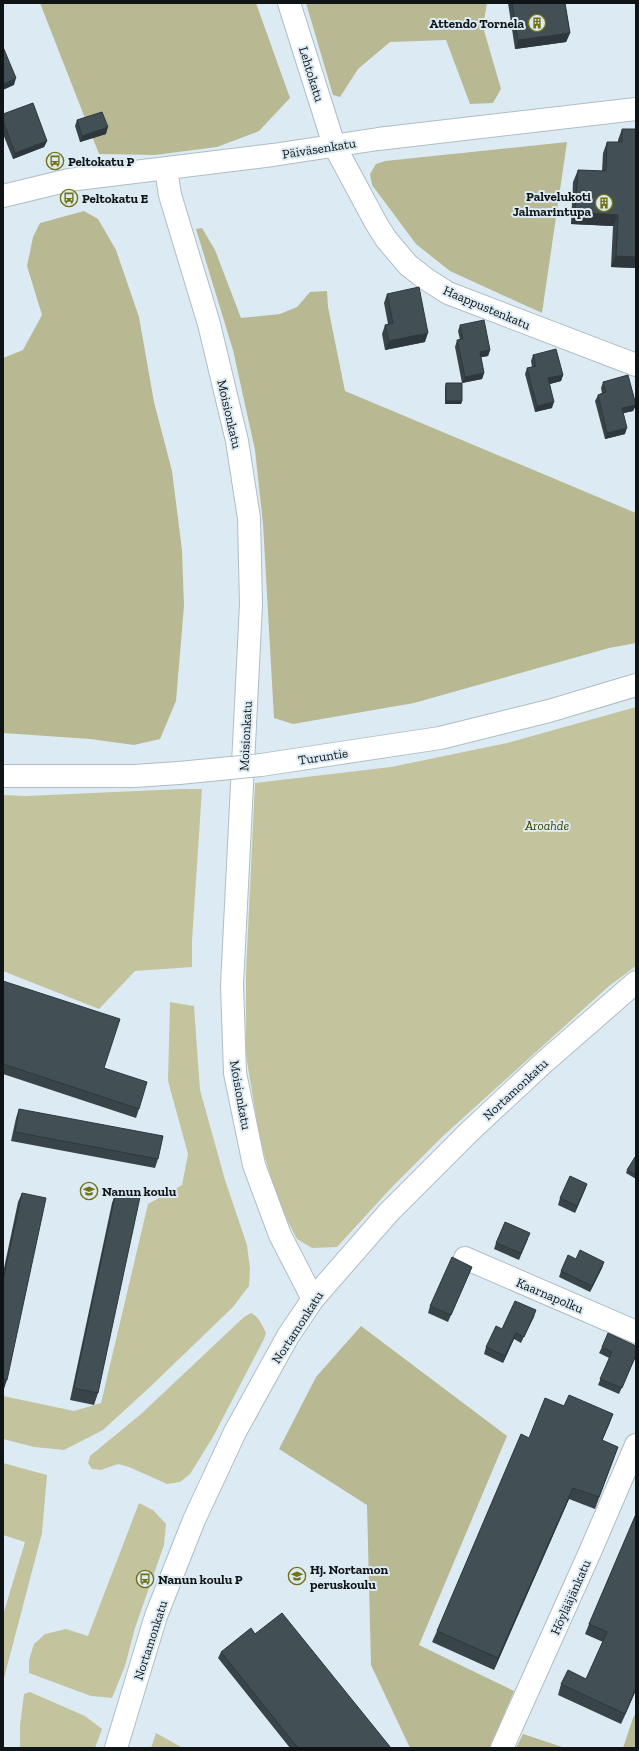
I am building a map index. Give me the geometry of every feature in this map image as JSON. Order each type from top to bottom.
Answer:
[{"type":"main road","name":"Lehtokatu","points":[[289,3],[334,145]]},
{"type":"main road","name":"Päiväsenkatu","points":[[3,196],[69,180],[166,169],[334,145],[636,109]]},
{"type":"main road","name":"Haappustenkatu","points":[[334,145],[386,239],[408,265],[426,279],[448,293],[636,365]]},
{"type":"main road","name":"Moisionkatu","points":[[166,169],[170,195],[209,324],[237,441],[249,518],[252,604],[232,985],[235,1073],[254,1165],[280,1235],[313,1299]]},
{"type":"main road","name":"Turuntie","points":[[3,776],[134,776],[179,774],[261,765],[440,738],[549,711],[636,685]]},
{"type":"main road","name":"Nortamonkatu","points":[[116,1748],[156,1616],[194,1520],[235,1432],[288,1336],[313,1299],[389,1212],[469,1132],[541,1065],[636,982]]},
{"type":"main road","name":"Kaarnapolku","points":[[465,1258],[636,1332]]},
{"type":"main road","name":"Höylääjänkatu","points":[[502,1748],[590,1552],[636,1445]]},
{"type":"green space","points":[[40,3],[256,3],[290,98],[259,131],[217,147],[155,155],[99,154]]},
{"type":"green space","points":[[306,3],[487,3],[483,27],[501,89],[493,103],[470,104],[446,40],[390,42],[358,69],[340,97],[333,95]]},
{"type":"green space","points":[[567,142],[542,313],[450,271],[416,244],[372,185],[370,174],[376,164],[385,161]]},
{"type":"green space","points":[[84,211],[98,219],[116,250],[139,317],[154,402],[172,471],[182,550],[184,606],[176,701],[160,739],[134,745],[90,739],[3,733],[3,358],[23,350],[42,315],[27,266],[33,237],[40,223]]},
{"type":"green space","points":[[202,228],[215,250],[241,318],[280,314],[297,307],[310,292],[327,291],[328,307],[345,391],[636,513],[636,643],[609,648],[414,703],[293,724],[274,718],[263,524],[255,450],[233,350],[196,229]]},
{"type":"green space","name":"Aroahde","points":[[636,707],[636,966],[609,986],[443,1136],[392,1187],[337,1247],[312,1248],[297,1239],[278,1202],[260,1140],[246,1055],[246,972],[255,783],[391,767],[507,743]]},
{"type":"green space","points":[[202,789],[192,941],[192,967],[135,971],[99,1009],[3,971],[3,795],[26,796]]},
{"type":"green space","points":[[170,1002],[194,1006],[200,1090],[225,1180],[247,1245],[250,1269],[249,1286],[233,1307],[103,1430],[64,1450],[34,1447],[3,1439],[3,1396],[74,1411],[101,1403],[148,1204],[182,1185],[188,1154],[168,1081]]},
{"type":"green space","points":[[251,1313],[258,1319],[266,1333],[264,1339],[213,1437],[190,1474],[180,1482],[167,1484],[129,1467],[118,1464],[101,1470],[92,1469],[88,1463],[90,1456],[141,1414],[244,1317]]},
{"type":"green space","points":[[361,1326],[507,1436],[419,1645],[514,1691],[490,1748],[410,1748],[371,1665],[367,1505],[279,1449],[316,1377]]},
{"type":"green space","points":[[3,1463],[47,1475],[42,1533],[3,1682],[3,1615],[25,1542],[3,1535]]},
{"type":"green space","points":[[139,1503],[153,1510],[166,1524],[164,1545],[135,1628],[125,1666],[112,1698],[91,1696],[29,1673],[29,1660],[34,1644],[45,1634],[66,1629],[88,1636]]},
{"type":"green space","points":[[30,1692],[85,1716],[102,1729],[95,1748],[20,1748],[20,1725],[24,1694]]},
{"type":"green space","points":[[636,1713],[636,1748],[623,1748],[633,1718]]},
{"type":"green space","points":[[156,1733],[183,1748],[151,1748]]},
{"type":"green space","points":[[523,1734],[562,1747],[563,1748],[516,1748]]},
{"type":"building","name":"Attendo Tornela","points":[[512,3],[565,3],[570,33],[518,40]]},
{"type":"building","points":[[3,47],[16,78],[3,84]]},
{"type":"building","points":[[33,103],[47,141],[15,153],[3,121],[3,114]]},
{"type":"building","points":[[102,112],[108,127],[82,136],[77,120]]},
{"type":"building","name":"Palvelukoti Jalmarintupa","points":[[622,129],[636,129],[636,257],[616,256],[618,215],[575,212],[578,170],[606,171],[607,142],[622,142]]},
{"type":"building","points":[[419,287],[428,333],[389,341],[385,325],[393,323],[387,294]]},
{"type":"building","points":[[484,320],[490,350],[480,352],[484,373],[465,377],[457,340],[463,339],[460,325]]},
{"type":"building","points":[[556,349],[563,375],[548,378],[554,402],[537,406],[527,368],[536,366],[533,355]]},
{"type":"building","points":[[628,375],[636,405],[622,408],[627,428],[607,433],[598,395],[606,392],[603,382]]},
{"type":"building","points":[[446,383],[462,383],[462,401],[446,401]]},
{"type":"building","points":[[3,981],[120,1019],[104,1068],[147,1082],[139,1109],[3,1064]]},
{"type":"building","points":[[19,1109],[163,1136],[158,1159],[15,1132]]},
{"type":"building","points":[[636,1157],[636,1175],[627,1170]]},
{"type":"building","points":[[570,1176],[587,1184],[577,1206],[560,1198]]},
{"type":"building","points":[[116,1191],[140,1197],[98,1393],[74,1388]]},
{"type":"building","points":[[22,1193],[46,1198],[7,1380],[3,1379],[3,1280]]},
{"type":"building","points":[[505,1222],[530,1233],[521,1253],[496,1243]]},
{"type":"building","points":[[580,1250],[604,1262],[592,1286],[561,1271],[568,1255],[576,1259]]},
{"type":"building","points":[[452,1257],[472,1267],[451,1315],[430,1306]]},
{"type":"building","points":[[515,1301],[536,1310],[524,1337],[516,1333],[505,1356],[486,1347],[496,1326],[502,1329]]},
{"type":"building","points":[[608,1333],[636,1346],[636,1355],[622,1388],[600,1379],[612,1352],[602,1347]]},
{"type":"building","points":[[569,1395],[613,1414],[602,1440],[618,1447],[599,1497],[573,1488],[498,1658],[437,1631],[521,1434],[529,1438],[545,1398],[564,1406]]},
{"type":"building","points":[[636,1514],[636,1688],[625,1714],[561,1684],[568,1670],[586,1679],[607,1632],[589,1624]]},
{"type":"building","points":[[282,1613],[391,1748],[298,1748],[221,1652],[251,1628],[255,1634]]},
{"type":"place","name":"Attendo Tornela","points":[[537,23]]},
{"type":"place","name":"Peltokatu P","points":[[55,161]]},
{"type":"place","name":"Peltokatu E","points":[[69,198]]},
{"type":"place","name":"Palvelukoti Jalmarintupa","points":[[604,203]]},
{"type":"place","name":"Nanun koulu","points":[[89,1191]]},
{"type":"place","name":"Hj. Nortamon peruskoulu","points":[[297,1576]]},
{"type":"place","name":"Nanun koulu P","points":[[145,1579]]}]
